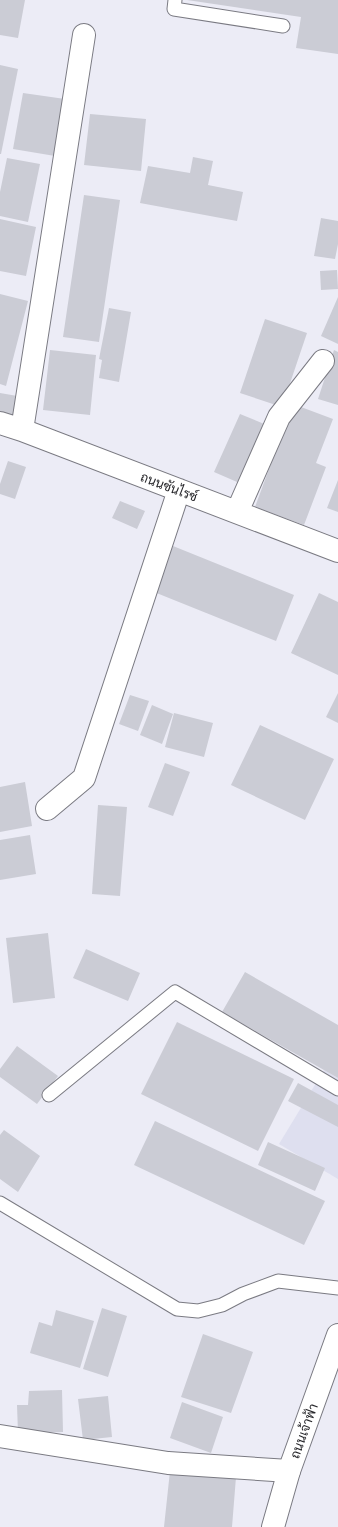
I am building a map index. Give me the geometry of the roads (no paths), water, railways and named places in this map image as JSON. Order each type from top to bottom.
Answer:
[{"type":"street","points":[[22,430],[84,35]]},
{"type":"street","points":[[237,512],[279,417],[323,360]]},
{"type":"street","name":"ถนนซันไรซ์","points":[[0,423],[22,430],[338,551]]},
{"type":"street","points":[[47,809],[84,778],[179,490]]},
{"type":"street","name":"ถนนเจ้าฟ้า","points":[[274,1527],[289,1471],[338,1335]]},
{"type":"street","points":[[0,1436],[168,1463],[289,1471]]},
{"type":"lane","points":[[175,0],[174,9],[283,26]]},
{"type":"lane","points":[[49,1095],[175,992],[338,1089]]},
{"type":"lane","points":[[0,1203],[177,1309],[198,1311],[222,1305],[243,1294],[278,1281],[338,1288]]}]
